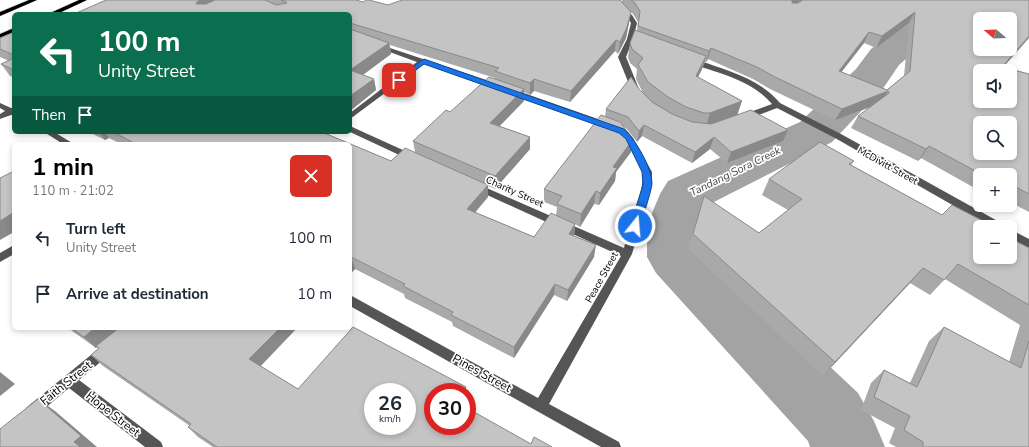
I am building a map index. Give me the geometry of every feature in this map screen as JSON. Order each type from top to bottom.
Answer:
[{"type":"main road","points":[[0,14],[34,0]]},
{"type":"main road","points":[[56,12],[84,0]]},
{"type":"main road","points":[[0,36],[12,31]]},
{"type":"street","points":[[618,0],[617,5],[630,16],[634,23],[633,40],[622,57],[640,97]]},
{"type":"street","name":"Peace Street","points":[[372,43],[622,131],[629,138],[647,172],[648,185],[627,254],[541,406]]},
{"type":"street","name":"McDivitt Street","points":[[687,59],[754,85],[769,94],[777,105],[838,136],[987,220]]},
{"type":"street","points":[[352,115],[424,61]]},
{"type":"street","points":[[0,105],[12,111]]},
{"type":"street","points":[[740,119],[777,105]]},
{"type":"street","points":[[0,118],[12,112]]},
{"type":"street","points":[[352,130],[423,162]]},
{"type":"street","points":[[52,134],[66,142]]},
{"type":"street","name":"Charity Street","points":[[466,182],[627,254]]},
{"type":"street","points":[[1017,237],[1029,244]]},
{"type":"street","points":[[0,258],[12,250]]},
{"type":"street","name":"Pines Street","points":[[352,301],[614,447]]},
{"type":"street","name":"Faith Street","points":[[23,418],[115,342]]},
{"type":"street","name":"Hope Street","points":[[69,380],[156,447]]},
{"type":"building","points":[[106,0],[200,0],[196,4],[206,4],[215,0],[265,0],[276,5],[287,3],[281,0],[356,0],[363,2],[369,0],[388,5],[402,0],[620,0],[631,12],[627,27],[620,42],[616,40],[571,91],[534,79],[530,83],[495,71],[499,68],[352,24],[352,12],[79,12]]},
{"type":"building","points":[[631,0],[792,0],[792,3],[798,3],[803,0],[1029,0],[1029,36],[1017,50],[1017,12],[973,12],[973,56],[1012,56],[1005,64],[973,64],[973,108],[1017,108],[1017,71],[1029,74],[1029,194],[1017,188],[1017,168],[973,168],[973,170],[929,146],[926,149],[858,116],[889,93],[888,91],[842,109],[757,67],[711,48],[709,51],[638,26],[640,11]],"holes":[[[915,12],[910,71],[887,90],[839,71],[869,32],[882,36]]]},
{"type":"building","points":[[352,30],[389,43],[352,69]]},
{"type":"building","points":[[635,30],[706,56],[696,76],[742,101],[710,113],[704,113],[686,107],[668,97],[648,82],[638,65],[643,58],[632,49],[630,43]]},
{"type":"building","points":[[12,33],[12,54],[0,49],[0,38]]},
{"type":"building","points":[[12,59],[12,69],[1,64]]},
{"type":"building","points":[[352,71],[374,79],[352,95]]},
{"type":"building","points":[[489,77],[524,89],[490,123],[530,137],[495,176],[413,141],[446,110],[450,112]]},
{"type":"building","points":[[631,77],[639,89],[652,102],[672,114],[692,122],[711,124],[751,110],[788,130],[731,152],[714,137],[695,152],[644,125],[639,131],[628,117],[606,109]]},
{"type":"building","points":[[601,115],[620,122],[633,139],[613,167],[617,168],[600,193],[596,191],[581,214],[557,204],[562,196],[544,189]]},
{"type":"building","points":[[117,134],[327,134],[346,142],[132,142]]},
{"type":"building","points":[[820,142],[854,161],[849,164],[942,215],[952,205],[981,220],[973,220],[973,264],[1017,264],[1017,242],[1029,248],[1029,305],[958,264],[944,280],[923,268],[835,362],[693,234],[704,196],[759,233],[802,199],[769,179]]},
{"type":"building","points":[[352,145],[391,161],[405,148],[488,185],[467,209],[534,237],[551,213],[575,224],[569,234],[596,245],[568,290],[555,284],[514,347],[451,315],[453,312],[403,286],[405,284],[352,258]]},
{"type":"building","points":[[12,172],[12,213],[0,221],[0,178]]},
{"type":"building","points":[[353,327],[458,383],[424,383],[424,435],[476,435],[476,413],[531,444],[534,437],[552,447],[217,447],[188,427],[191,424],[91,355],[99,348],[96,346],[116,330],[278,330],[249,359],[298,389],[350,330],[352,330]]},
{"type":"building","points":[[944,327],[1021,368],[1029,341],[1029,447],[923,447],[923,442],[904,430],[910,416],[874,397],[884,370],[917,387]]},
{"type":"building","points":[[74,330],[93,330],[84,337]]},
{"type":"building","points":[[38,399],[81,436],[74,442],[80,447],[0,447],[0,429]]},
{"type":"waterway","name":"Tandang Sora Creek","points":[[848,447],[833,417],[676,257],[674,225],[686,194],[816,132],[870,78],[885,57],[954,0]]},
{"type":"route","points":[[399,80],[424,61],[622,131],[629,138],[647,172],[648,185],[635,226]]}]
